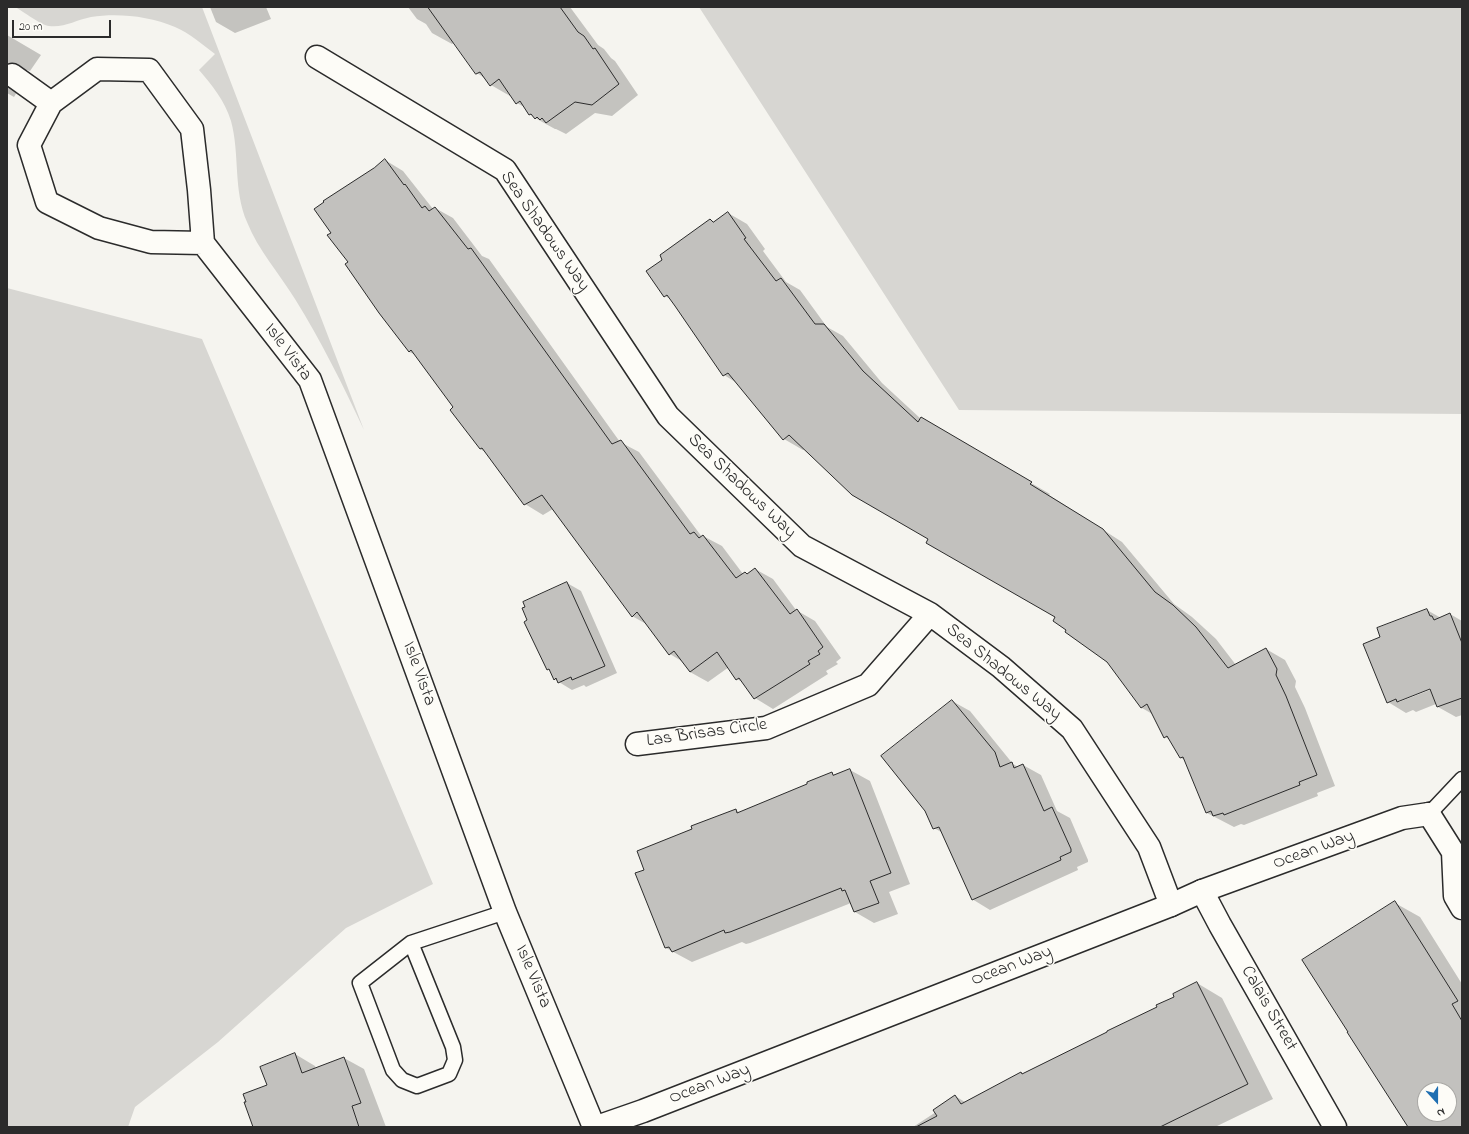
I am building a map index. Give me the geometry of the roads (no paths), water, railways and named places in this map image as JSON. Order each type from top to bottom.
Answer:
[{"type":"street","name":"Sea Shadows Way","points":[[317,57],[505,170],[668,416],[802,546],[930,614],[1001,667],[1072,729],[1149,847],[1171,905]]},
{"type":"street","points":[[97,69],[149,70],[192,129],[203,243],[151,242],[99,228],[47,202],[29,145],[51,103],[97,69]]},
{"type":"street","points":[[12,75],[51,103]]},
{"type":"street","name":"Isle Vista","points":[[203,243],[310,380],[505,912],[594,1127]]},
{"type":"street","name":"Las Brisas Circle","points":[[636,744],[766,728],[868,685],[930,614]]},
{"type":"street","points":[[1428,814],[1457,853],[1455,896],[1462,908]]},
{"type":"street","name":"Ocean Way","points":[[598,1127],[1171,905],[1202,891],[1402,818],[1428,814]]},
{"type":"street","name":"Calais Street","points":[[1202,891],[1335,1127]]},
{"type":"lane","points":[[1428,814],[1462,779]]},
{"type":"lane","points":[[411,943],[453,1048],[455,1060],[449,1074],[417,1086],[402,1080],[393,1070],[360,983],[411,943],[505,912]]}]
